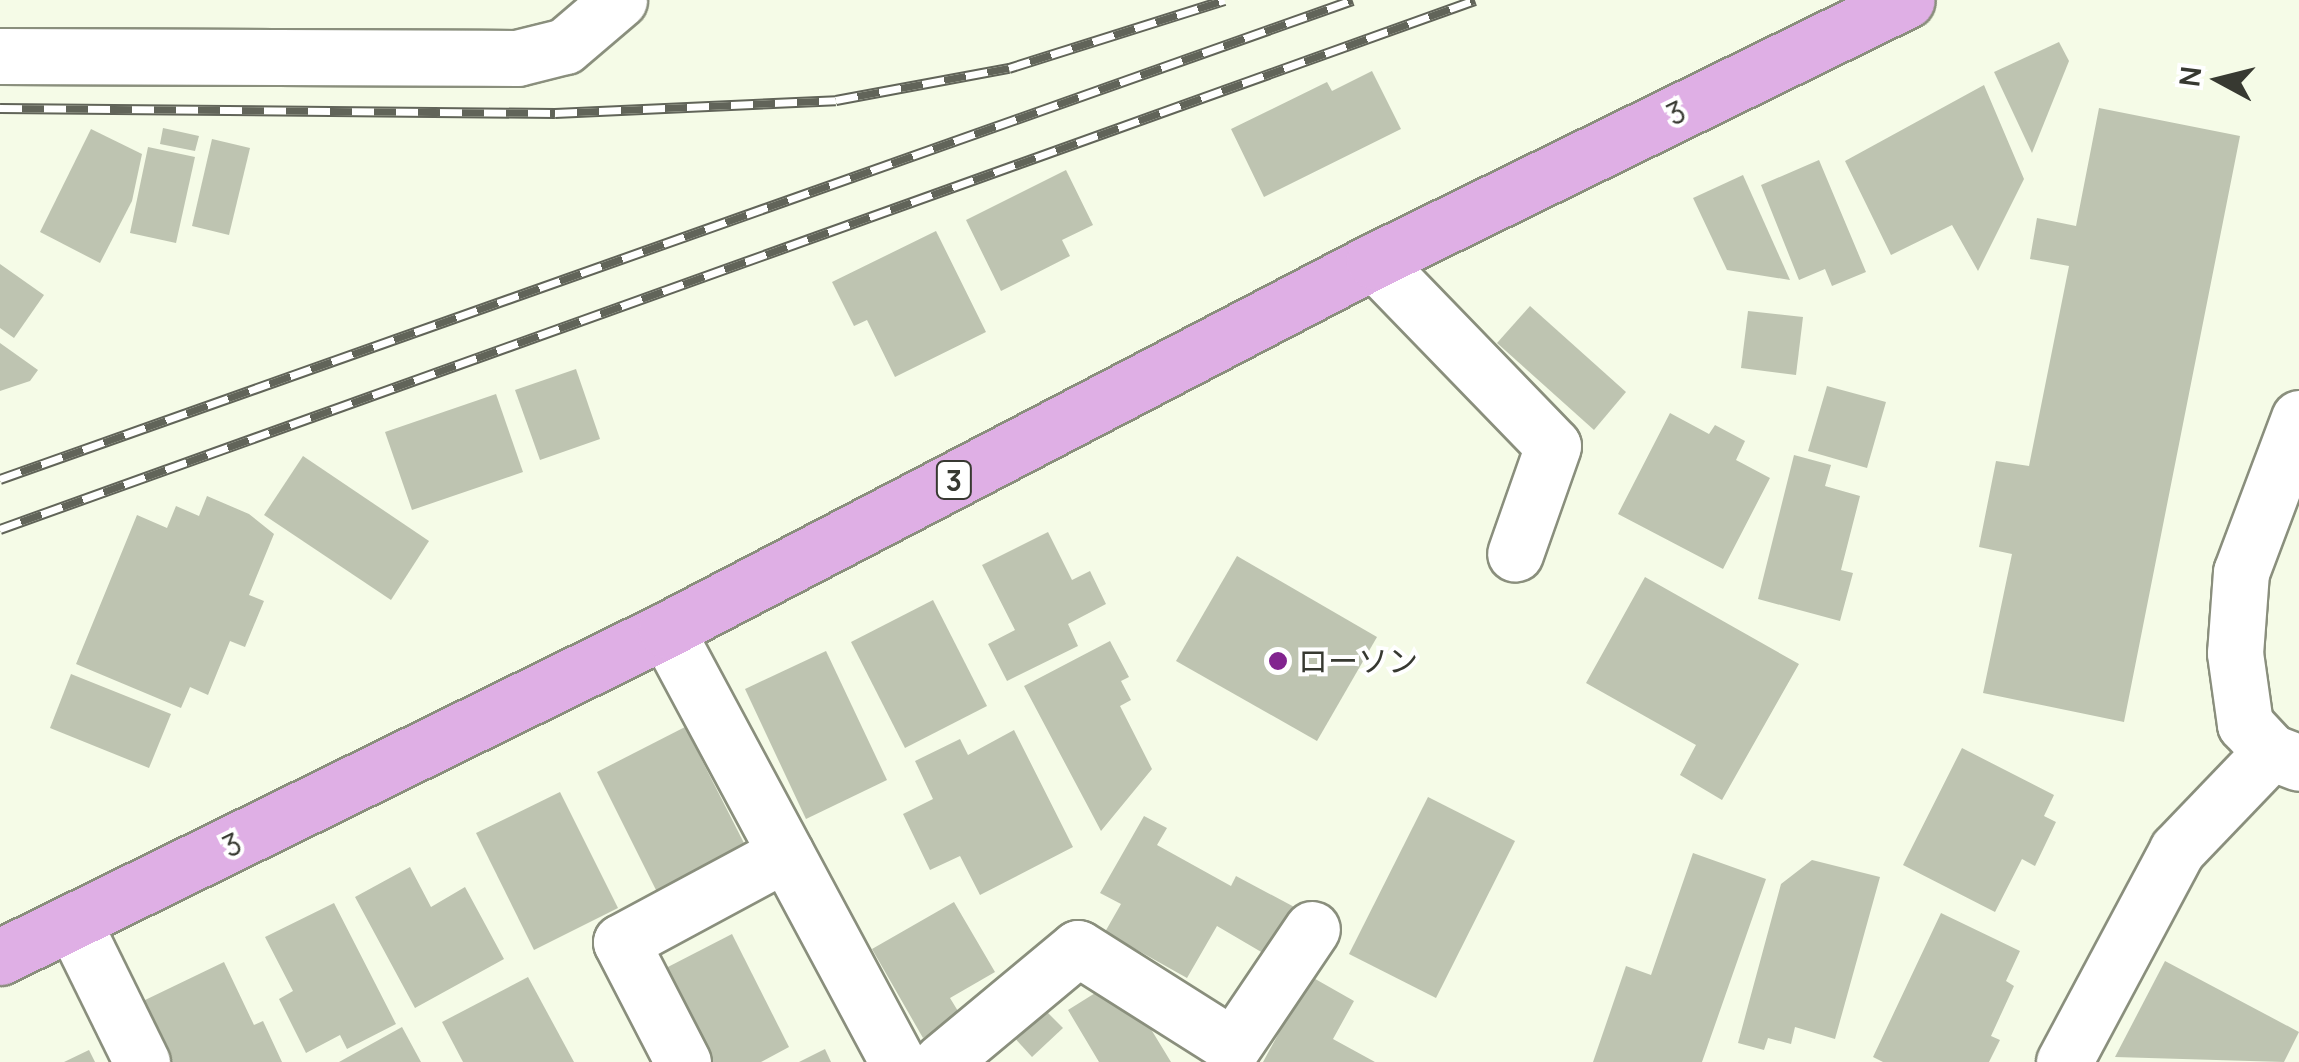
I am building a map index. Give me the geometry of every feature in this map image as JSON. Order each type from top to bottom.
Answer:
[{"type":"main road","name":"3","points":[[0,958],[666,630],[1374,261],[1908,0]]},
{"type":"street","points":[[0,56],[517,58],[565,46],[619,0]]},
{"type":"street","points":[[1374,261],[1553,446],[1515,554]]},
{"type":"street","points":[[2064,1062],[2177,850],[2285,757],[2246,724],[2235,652],[2241,572],[2299,418]]},
{"type":"street","points":[[666,630],[898,1062]]},
{"type":"street","points":[[683,1062],[621,942],[786,853]]},
{"type":"street","points":[[74,924],[142,1062]]},
{"type":"street","points":[[941,1062],[1078,948],[1233,1046],[1312,929]]},
{"type":"building","points":[[2059,42],[2069,61],[2032,153],[1994,72]]},
{"type":"building","points":[[1372,71],[1401,129],[1264,197],[1231,129],[1327,82],[1332,91]]},
{"type":"building","points":[[1984,85],[2024,179],[1978,271],[1952,225],[1891,255],[1845,161]]},
{"type":"building","points":[[2099,108],[2240,136],[2124,722],[1983,693],[2012,554],[1979,547],[1996,461],[2029,466],[2069,266],[2030,259],[2037,218],[2076,226]]},
{"type":"building","points":[[163,128],[199,136],[195,151],[160,144]]},
{"type":"building","points":[[91,129],[142,154],[132,201],[100,263],[40,232]]},
{"type":"building","points":[[212,139],[250,148],[229,235],[192,226]]},
{"type":"building","points":[[148,147],[195,157],[176,243],[130,233]]},
{"type":"building","points":[[1819,160],[1866,272],[1832,286],[1825,269],[1799,280],[1761,185]]},
{"type":"building","points":[[1066,170],[1093,225],[1062,240],[1070,256],[1001,291],[966,220]]},
{"type":"building","points":[[1743,175],[1790,280],[1727,270],[1693,198]]},
{"type":"building","points":[[936,231],[986,332],[895,377],[867,320],[854,326],[832,282]]},
{"type":"building","points":[[0,264],[44,295],[14,338],[0,328]]},
{"type":"building","points":[[1530,306],[1626,392],[1594,430],[1497,343]]},
{"type":"building","points":[[1748,311],[1803,317],[1796,375],[1741,368]]},
{"type":"building","points":[[0,343],[38,370],[30,381],[0,391]]},
{"type":"building","points":[[576,369],[600,439],[540,460],[515,390]]},
{"type":"building","points":[[1827,386],[1886,402],[1867,468],[1808,451]]},
{"type":"building","points":[[496,394],[523,472],[412,510],[385,432]]},
{"type":"building","points":[[1670,413],[1709,434],[1715,425],[1745,441],[1736,460],[1770,478],[1723,569],[1618,514]]},
{"type":"building","points":[[1794,455],[1831,465],[1825,486],[1860,496],[1841,570],[1853,573],[1840,621],[1758,599]]},
{"type":"building","points":[[303,456],[429,541],[391,600],[264,515]]},
{"type":"building","points":[[207,496],[249,514],[274,534],[249,595],[264,601],[245,647],[230,641],[208,695],[190,687],[181,708],[76,664],[137,515],[167,528],[176,506],[199,516]]},
{"type":"building","points":[[1048,532],[1072,580],[1090,571],[1106,604],[1068,624],[1078,646],[1007,681],[988,644],[1015,630],[982,565]]},
{"type":"building","points":[[1237,556],[1377,637],[1317,741],[1176,661]]},
{"type":"building","points":[[1645,577],[1799,664],[1722,800],[1680,775],[1696,745],[1586,683]]},
{"type":"building","points":[[933,600],[987,706],[905,748],[851,642]]},
{"type":"building","points":[[1110,641],[1129,677],[1121,681],[1131,700],[1120,706],[1152,769],[1101,831],[1024,686]]},
{"type":"building","points":[[826,651],[887,780],[806,819],[745,689]]},
{"type":"building","points":[[71,674],[171,714],[149,768],[50,728]]},
{"type":"building","points":[[685,727],[746,847],[657,892],[597,772]]},
{"type":"building","points":[[1014,730],[1073,847],[980,895],[960,856],[930,870],[903,814],[933,799],[915,761],[960,739],[968,755]]},
{"type":"building","points":[[1962,748],[2054,795],[2044,816],[2056,822],[2035,866],[2022,859],[1995,912],[1903,865]]},
{"type":"building","points":[[560,792],[618,908],[534,950],[476,833]]},
{"type":"building","points":[[1428,797],[1515,841],[1436,998],[1349,954]]},
{"type":"building","points":[[1144,816],[1167,828],[1157,845],[1231,886],[1236,876],[1298,909],[1263,953],[1217,926],[1187,978],[1105,932],[1121,904],[1100,893]]},
{"type":"building","points":[[1693,853],[1766,879],[1702,1062],[1593,1062],[1626,966],[1651,975]]},
{"type":"building","points":[[1812,860],[1880,877],[1835,1039],[1795,1027],[1791,1044],[1768,1038],[1764,1050],[1738,1043],[1781,884]]},
{"type":"building","points":[[410,867],[431,907],[465,887],[504,959],[415,1008],[355,897]]},
{"type":"building","points":[[954,902],[995,972],[950,998],[961,1016],[923,1038],[872,949]]},
{"type":"building","points":[[334,903],[396,1024],[347,1049],[340,1035],[306,1053],[279,999],[293,991],[265,937]]},
{"type":"building","points":[[1941,913],[2020,951],[2006,981],[2014,986],[1991,1036],[2000,1040],[1989,1062],[1883,1062],[1873,1057]]},
{"type":"building","points":[[732,934],[789,1047],[761,1062],[711,1062],[664,969]]},
{"type":"building","points":[[2165,961],[2299,1032],[2284,1062],[2115,1057]]},
{"type":"building","points":[[224,962],[254,1025],[263,1021],[282,1062],[172,1062],[143,1001]]},
{"type":"building","points":[[1310,976],[1354,1001],[1333,1039],[1375,1062],[1263,1062]]},
{"type":"building","points":[[528,977],[574,1062],[463,1062],[442,1022]]},
{"type":"building","points":[[1108,985],[1123,1011],[1135,1003],[1171,1062],[1099,1062],[1068,1010]]},
{"type":"building","points":[[1042,1007],[1063,1028],[1032,1057],[1012,1035]]},
{"type":"building","points":[[402,1027],[421,1062],[339,1062]]},
{"type":"building","points":[[825,1049],[831,1062],[799,1062]]},
{"type":"building","points":[[89,1050],[95,1062],[64,1062]]},
{"type":"railway","points":[[0,108],[555,113],[836,100],[1009,68],[1225,0]]},
{"type":"railway","points":[[0,479],[1353,0]]},
{"type":"railway","points":[[0,529],[1475,0]]},
{"type":"place","name":"ローソン","points":[[1278,661]]}]
